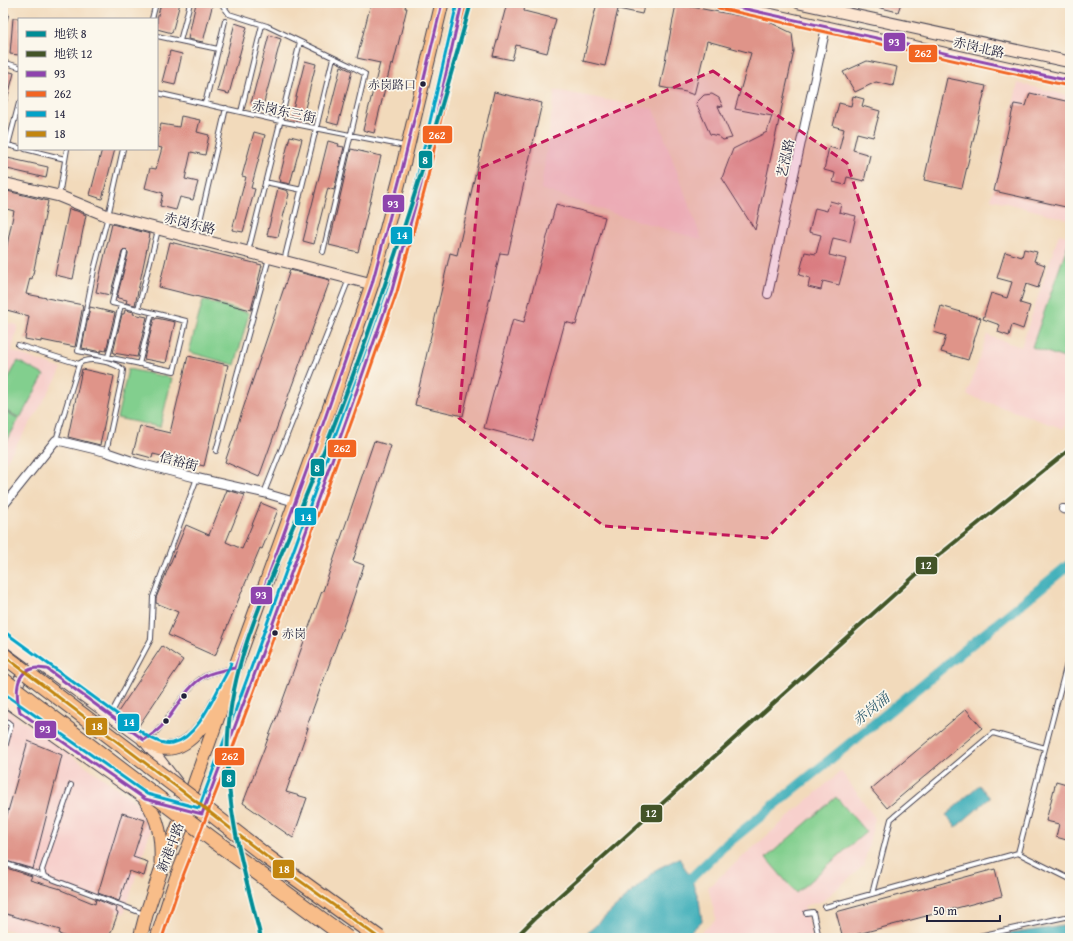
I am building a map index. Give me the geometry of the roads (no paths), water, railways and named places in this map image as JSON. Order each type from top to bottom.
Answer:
[{"type":"highway","points":[[3,656],[193,809],[348,938]]},
{"type":"highway","points":[[3,680],[193,809],[267,857],[378,938]]},
{"type":"main road","name":"新港中路","points":[[157,938],[176,879],[208,745],[372,284],[408,147],[442,3]]},
{"type":"main road","name":"新港中路","points":[[140,938],[146,914],[160,873],[193,809],[226,752],[380,326],[392,290],[421,184],[462,3]]},
{"type":"main road","points":[[372,284],[392,290]]},
{"type":"main road","points":[[360,319],[380,326]]},
{"type":"main road","points":[[144,740],[160,748],[177,747],[185,743],[204,723],[235,668]]},
{"type":"main road","points":[[208,745],[226,752]]},
{"type":"main road","points":[[145,799],[152,811],[161,836],[162,847],[160,873],[176,879]]},
{"type":"street","name":"赤岗北路","points":[[719,3],[1070,81]]},
{"type":"street","name":"赤岗北路","points":[[799,3],[1070,62]]},
{"type":"street","name":"艺泓路","points":[[768,294],[826,27]]},
{"type":"street","name":"赤岗东路","points":[[3,183],[59,196],[108,216],[372,284]]},
{"type":"street","name":"信裕街","points":[[56,440],[106,452],[196,478],[264,493],[295,502]]},
{"type":"street","points":[[3,506],[56,440]]},
{"type":"street","points":[[3,637],[144,740],[193,809]]},
{"type":"street","points":[[20,712],[17,692],[19,679],[24,673],[32,669],[47,669]]},
{"type":"street","points":[[3,699],[145,799],[193,809]]},
{"type":"lane","points":[[152,18],[156,3]]},
{"type":"lane","points":[[180,41],[190,3]]},
{"type":"lane","points":[[222,3],[229,14],[262,25],[356,68],[365,74],[323,252]]},
{"type":"lane","points":[[3,25],[6,15]]},
{"type":"lane","points":[[205,104],[225,21]]},
{"type":"lane","points":[[242,112],[262,25]]},
{"type":"lane","points":[[158,36],[218,49]]},
{"type":"lane","points":[[248,252],[300,42]]},
{"type":"lane","points":[[284,261],[334,58]]},
{"type":"lane","points":[[3,62],[18,67]]},
{"type":"lane","name":"赤岗东三街","points":[[158,93],[408,147]]},
{"type":"lane","points":[[18,107],[8,145],[18,148]]},
{"type":"lane","points":[[196,239],[226,108]]},
{"type":"lane","points":[[28,150],[65,159]]},
{"type":"lane","points":[[59,196],[67,150]]},
{"type":"lane","points":[[123,150],[94,270],[78,351],[174,371],[186,321],[112,303],[125,254]]},
{"type":"lane","points":[[265,182],[302,190]]},
{"type":"lane","points":[[138,309],[158,229]]},
{"type":"lane","points":[[216,451],[270,258]]},
{"type":"lane","points":[[264,493],[349,278]]},
{"type":"lane","points":[[108,357],[121,305]]},
{"type":"lane","points":[[139,364],[152,313]]},
{"type":"lane","points":[[18,345],[79,364]]},
{"type":"lane","points":[[56,440],[79,364],[84,361],[93,360],[105,362],[120,367],[123,370],[106,452]]},
{"type":"lane","points":[[110,715],[151,639],[153,597],[196,478]]},
{"type":"lane","points":[[1018,853],[1070,652]]},
{"type":"lane","points":[[144,740],[160,728],[191,687],[200,679],[215,672],[235,668]]},
{"type":"lane","points":[[3,718],[11,725],[3,754]]},
{"type":"lane","points":[[872,894],[891,819],[992,733],[1045,748]]},
{"type":"lane","points":[[44,876],[42,870],[71,785]]},
{"type":"lane","points":[[825,907],[1018,853],[1070,879]]},
{"type":"lane","points":[[3,863],[44,876],[146,914]]},
{"type":"lane","points":[[806,913],[813,912],[819,938]]},
{"type":"lane","points":[[970,938],[1070,916]]},
{"type":"water","points":[[979,785],[990,798],[956,827],[946,815]]},
{"type":"water","points":[[679,858],[691,878],[699,900],[702,921],[684,938],[582,938],[657,869]]},
{"type":"water","points":[[1070,925],[1070,938],[990,938],[1014,933]]},
{"type":"waterway","name":"赤岗涌","points":[[691,878],[724,846],[1070,564]]},
{"type":"metro line","name":"8","points":[[261,938],[242,863],[232,812],[229,787],[228,735],[235,684],[249,634],[258,610],[325,449],[374,317],[409,213],[471,3]]},
{"type":"metro line","name":"12","points":[[515,938],[534,919],[928,564],[1070,449]]},
{"type":"place","name":"赤岗路口","points":[[423,84]]},
{"type":"place","name":"赤岗","points":[[275,633]]}]
